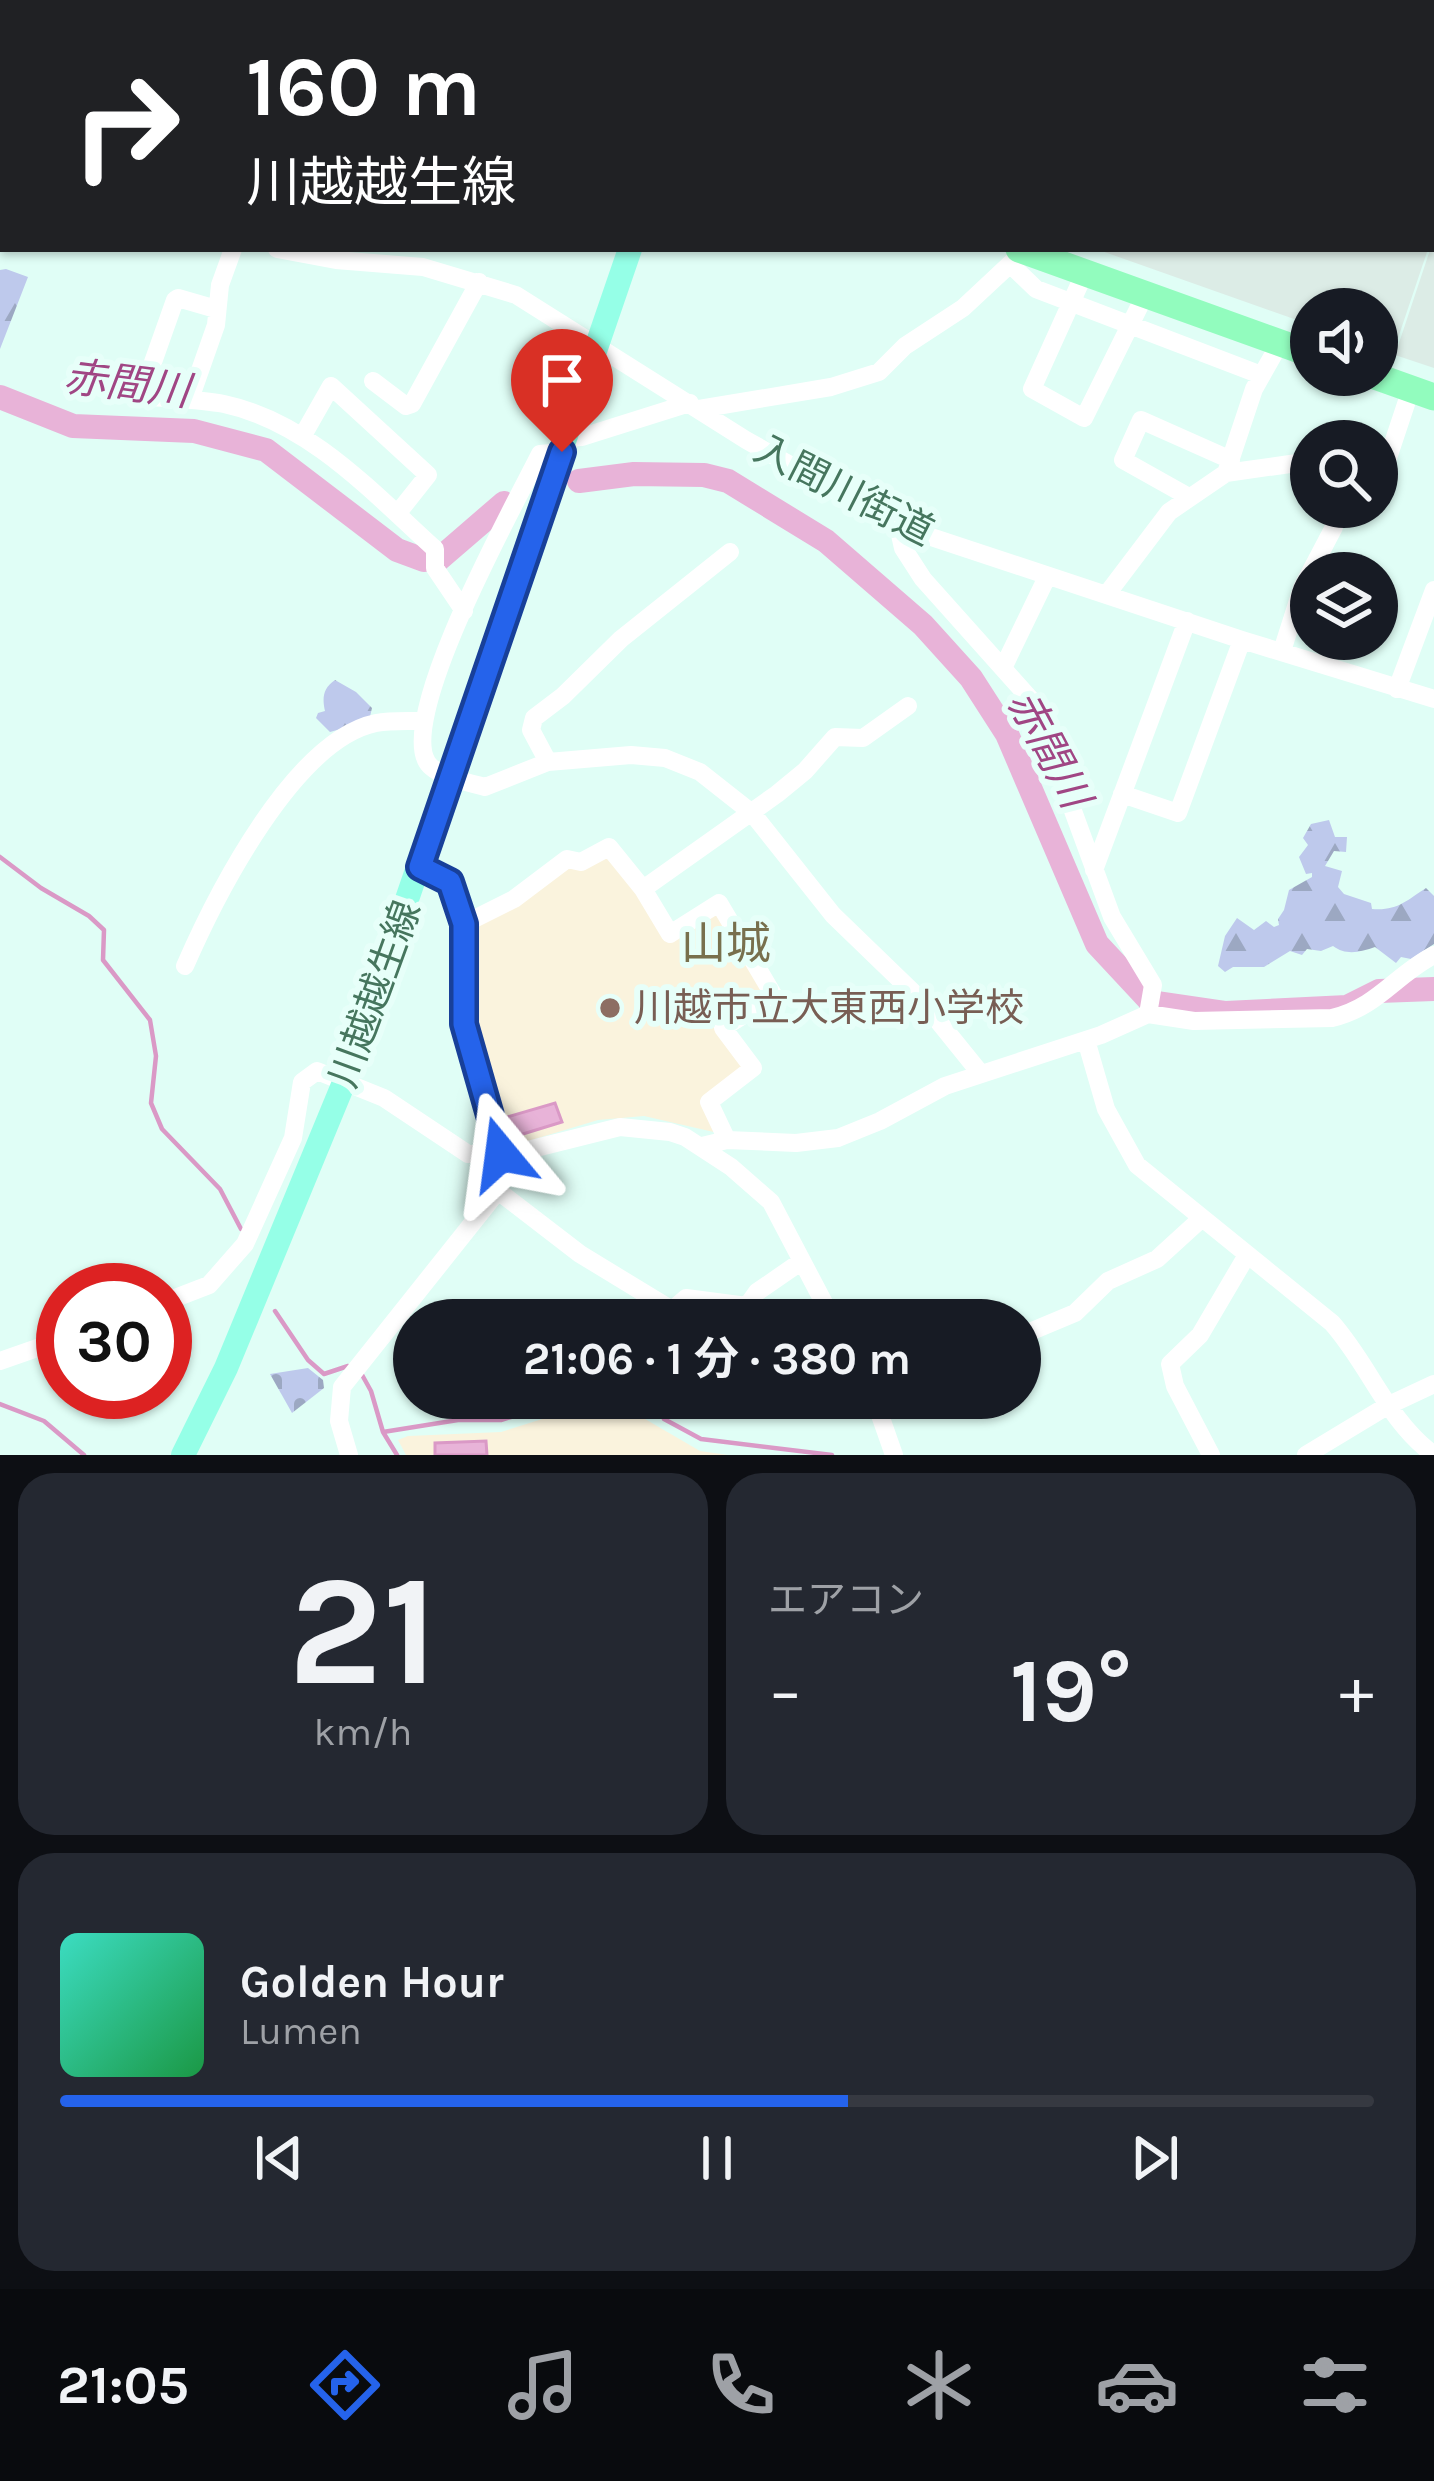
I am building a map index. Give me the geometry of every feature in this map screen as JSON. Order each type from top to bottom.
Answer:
[{"type":"highway","points":[[1076,252],[1290,329]]},
{"type":"highway","points":[[1018,255],[1084,272],[1290,347]]},
{"type":"highway","points":[[1398,373],[1426,389]]},
{"type":"main road","name":"川越越生線","points":[[183,1455],[226,1368],[345,1080],[629,252]]},
{"type":"street","points":[[190,399],[216,326],[216,309],[232,252]]},
{"type":"street","name":"入間川街道","points":[[293,252],[423,267],[516,295],[796,470],[898,526],[1434,699]]},
{"type":"street","points":[[423,267],[432,252]]},
{"type":"street","points":[[981,1074],[922,1001],[833,915],[752,813],[700,772],[664,758],[631,755],[548,762],[491,787],[452,776],[433,770],[424,758],[428,691],[540,454],[582,437],[694,406],[832,387],[879,372],[905,346],[963,308],[1018,255],[1036,290],[1261,375]]},
{"type":"street","points":[[1084,272],[1033,393],[1084,418],[1145,295]]},
{"type":"street","points":[[373,381],[406,406],[412,404],[479,282]]},
{"type":"street","points":[[216,309],[178,298],[141,396],[238,408],[302,436],[435,549],[435,568],[464,610]]},
{"type":"street","points":[[1107,594],[1168,512],[1228,466],[1261,375],[1280,343]]},
{"type":"street","points":[[302,436],[332,386],[428,475],[397,514]]},
{"type":"street","points":[[1398,442],[1426,389]]},
{"type":"street","points":[[1189,497],[1123,460],[1141,420],[1228,466],[1290,462]]},
{"type":"street","points":[[701,1146],[727,1140],[826,1141],[857,1131],[934,1091],[1087,1040],[1149,1004],[1153,985],[1124,941],[1094,870],[1042,720],[1020,684],[923,579],[903,548],[898,526]]},
{"type":"street","points":[[1282,651],[1303,588],[1333,528]]},
{"type":"street","points":[[548,762],[531,730],[534,718],[621,639],[730,552]]},
{"type":"street","points":[[1004,666],[1047,577]]},
{"type":"street","points":[[1397,689],[1434,590]]},
{"type":"street","points":[[1094,870],[1186,621]]},
{"type":"street","points":[[1122,794],[1178,813],[1243,640]]},
{"type":"street","points":[[643,889],[752,813],[808,768],[835,737],[863,738],[908,706]]},
{"type":"street","points":[[185,966],[250,837],[310,765],[372,723],[423,721]]},
{"type":"street","points":[[464,924],[514,899],[567,859],[580,862],[609,847],[643,889],[670,934],[719,903],[774,996],[723,1028],[753,1068],[709,1102],[727,1140]]},
{"type":"street","points":[[349,1455],[338,1409],[349,1377],[498,1190],[495,1154],[464,1024],[464,924],[450,882],[420,867]]},
{"type":"street","points":[[1149,1004],[1194,1021],[1332,1018],[1366,1008],[1434,955]]},
{"type":"street","points":[[1087,1040],[1106,1108],[1127,1151],[1146,1174],[1332,1323],[1356,1351],[1406,1432],[1434,1455]]},
{"type":"street","points":[[192,1292],[209,1285],[245,1244],[293,1138],[302,1082],[316,1071],[384,1098],[458,1149],[495,1154],[545,1147],[620,1127],[670,1132],[701,1146],[764,1192],[822,1299]]},
{"type":"street","points":[[498,1190],[580,1254],[654,1299]]},
{"type":"street","points":[[1041,1327],[1075,1313],[1108,1281],[1157,1259],[1202,1218]]},
{"type":"street","points":[[1211,1455],[1174,1386],[1170,1364],[1200,1336],[1247,1255]]},
{"type":"street","points":[[754,1299],[802,1261]]},
{"type":"street","points":[[0,1360],[36,1348]]},
{"type":"street","points":[[1306,1455],[1434,1384]]},
{"type":"street","points":[[881,1419],[894,1455]]},
{"type":"shaded area","points":[[1104,252],[1427,252],[1398,338],[1398,288],[1290,288],[1290,318]]},
{"type":"shaded area","points":[[1429,252],[1434,252],[1434,368],[1398,356]]},
{"type":"shaded area","name":"川越市立大東西小学校","points":[[611,853],[667,938],[714,911],[769,995],[719,1028],[748,1067],[704,1101],[718,1133],[644,1116],[598,1120],[515,1145],[507,1141],[471,1021],[472,925],[559,870]]},
{"type":"shaded area","points":[[555,1103],[562,1122],[513,1137],[507,1117]]},
{"type":"shaded area","points":[[542,1419],[645,1419],[700,1451],[728,1455],[406,1455],[398,1440],[501,1432]]},
{"type":"shaded area","points":[[486,1441],[487,1455],[435,1455],[435,1443]]},
{"type":"green space","points":[[0,270],[28,277],[0,349]]},
{"type":"green space","points":[[335,680],[372,708],[369,721],[330,732],[316,718],[325,711],[324,694]]},
{"type":"green space","points":[[1329,820],[1335,837],[1347,837],[1346,852],[1334,851],[1325,866],[1342,871],[1338,887],[1344,894],[1371,903],[1372,909],[1401,904],[1426,888],[1434,896],[1434,944],[1396,963],[1375,947],[1348,952],[1333,946],[1307,949],[1302,955],[1290,951],[1264,967],[1233,967],[1225,972],[1218,966],[1225,936],[1237,918],[1254,930],[1266,921],[1279,925],[1289,890],[1312,877],[1299,857],[1308,845],[1303,838],[1311,824]]},
{"type":"green space","points":[[308,1368],[323,1380],[324,1388],[292,1413],[270,1374]]},
{"type":"waterway","name":"赤間川","points":[[0,397],[73,426],[194,431],[266,450],[397,550],[424,560]]},
{"type":"waterway","name":"赤間川","points":[[579,481],[634,474],[704,475],[728,481],[826,541],[923,625],[971,678],[1007,734],[1097,944],[1151,1002],[1226,1013],[1347,1007],[1379,991],[1434,989]]},
{"type":"waterway","name":"赤間川","points":[[438,560],[504,503]]},
{"type":"waterway","points":[[0,857],[104,930],[103,960],[150,1020],[156,1056],[151,1103],[162,1129],[220,1189],[241,1229]]},
{"type":"waterway","points":[[275,1311],[308,1360],[324,1374],[348,1366]]},
{"type":"waterway","points":[[361,1373],[383,1432],[458,1420],[504,1419]]},
{"type":"waterway","points":[[0,1404],[44,1421],[84,1455]]},
{"type":"waterway","points":[[664,1419],[701,1439],[832,1455]]},
{"type":"waterway","points":[[383,1432],[397,1455]]},
{"type":"place","name":"川越市立大東西小学校","points":[[610,1008]]},
{"type":"district","name":"山城","points":[[726,944]]},
{"type":"route","points":[[501,1154],[464,1024],[464,924],[450,882],[420,867],[562,452]]}]
